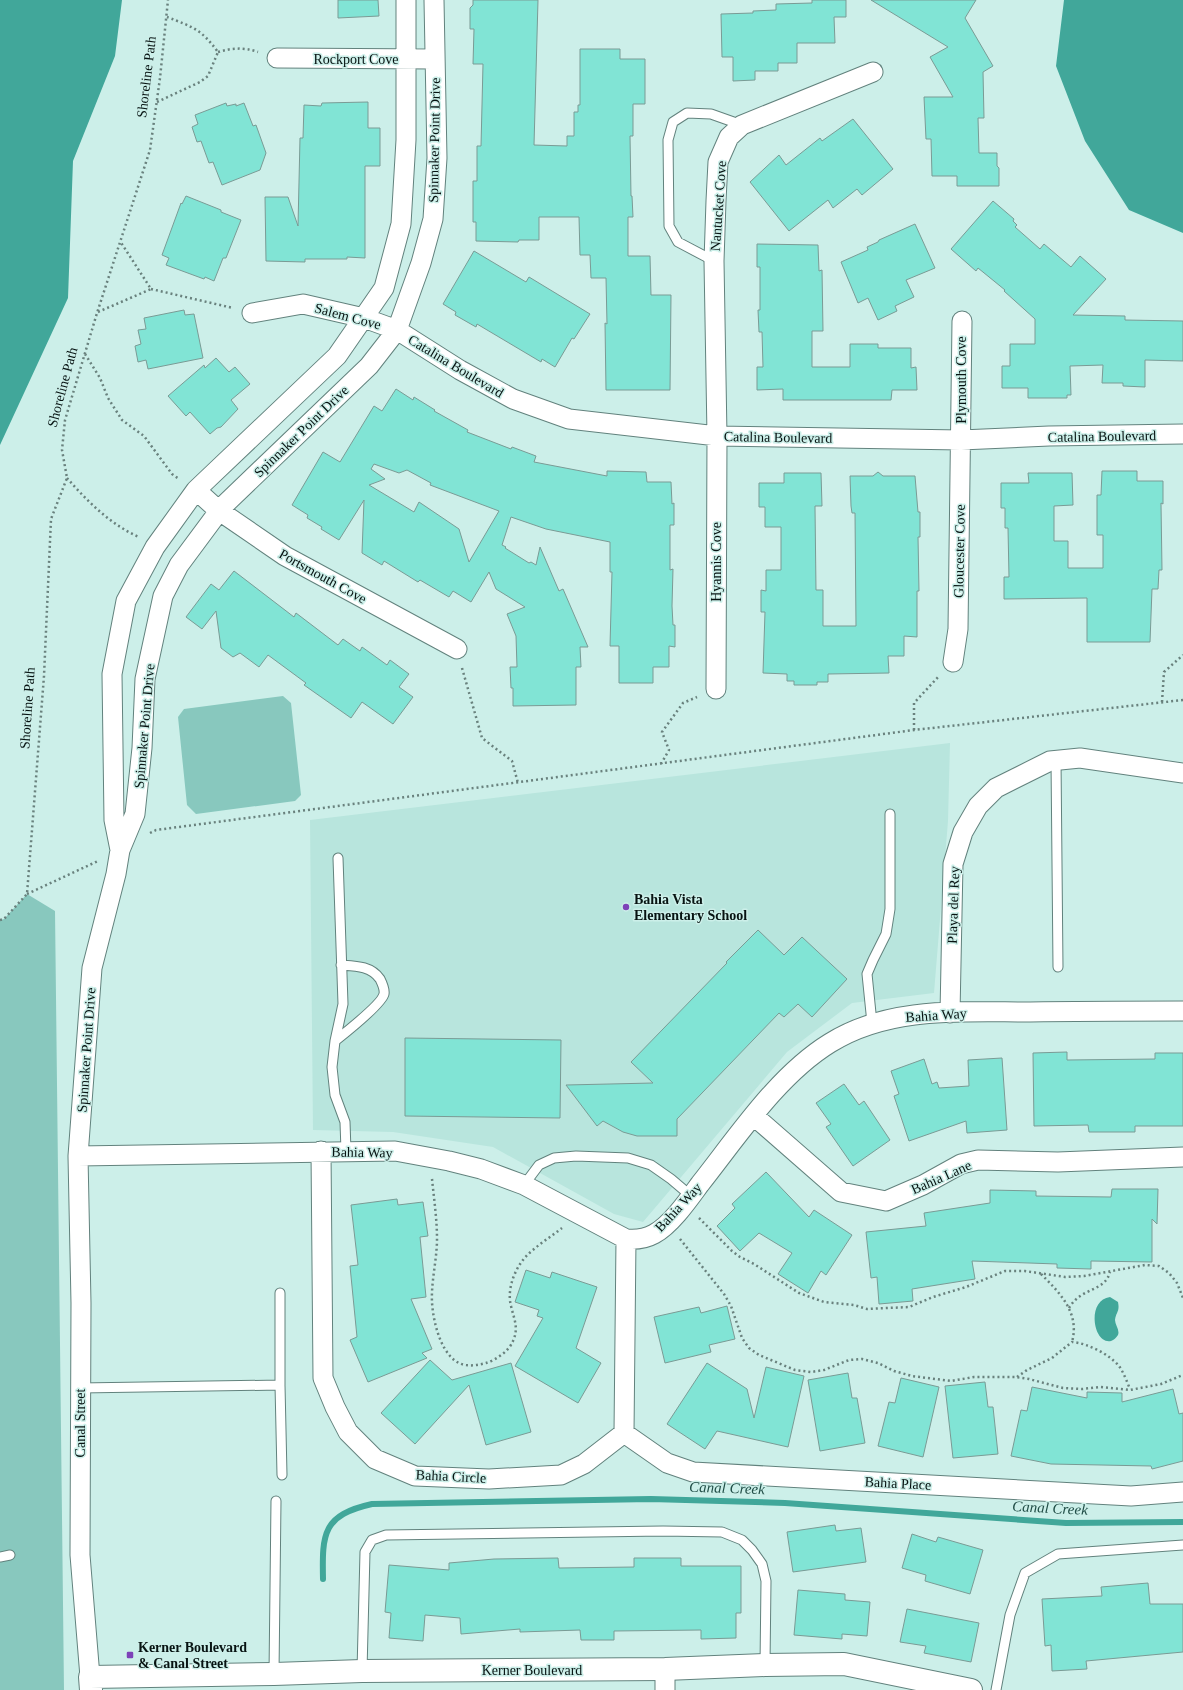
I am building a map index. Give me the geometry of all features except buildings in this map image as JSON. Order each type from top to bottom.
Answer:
[{"type":"street","name":"Spinnaker Point Drive","points":[[120,850],[114,820],[112,674],[126,601],[155,547],[196,490],[337,356],[384,288],[401,224],[406,140],[406,0]]},
{"type":"street","name":"Spinnaker Point Drive","points":[[78,1156],[92,968],[116,874],[120,850],[135,814],[142,748],[145,679],[163,596],[179,565],[219,511],[369,366],[397,330],[421,263],[433,219],[437,158],[434,0]]},
{"type":"street","name":"Rockport Cove","points":[[278,58],[435,60]]},
{"type":"street","name":"Nantucket Cove","points":[[717,436],[714,260],[718,162],[729,137],[742,125],[873,72]]},
{"type":"street","name":"Salem Cove","points":[[252,313],[303,304],[364,318],[397,330]]},
{"type":"street","name":"Plymouth Cove","points":[[961,440],[962,321]]},
{"type":"street","name":"Catalina Boulevard","points":[[397,330],[512,400],[569,419],[717,436],[961,440],[1049,436],[1183,434]]},
{"type":"street","name":"Hyannis Cove","points":[[716,689],[717,436]]},
{"type":"street","name":"Gloucester Cove","points":[[953,662],[958,629],[961,440]]},
{"type":"street","name":"Portsmouth Cove","points":[[196,490],[219,511],[285,556],[457,649]]},
{"type":"street","name":"Playa del Rey","points":[[950,1013],[953,864],[963,832],[978,806],[996,788],[1050,761],[1056,760],[1080,758],[1183,773]]},
{"type":"street","name":"Bahia Way","points":[[78,1156],[395,1151],[481,1169],[524,1185],[626,1239],[640,1240],[655,1234],[665,1225],[688,1199],[774,1091],[804,1061],[829,1043],[849,1032],[872,1023],[910,1014],[1183,1010]]},
{"type":"street","name":"Bahia Lane","points":[[754,1116],[841,1192],[886,1201],[923,1185],[961,1164],[978,1160],[1058,1162],[1183,1157]]},
{"type":"street","name":"Bahia Circle","points":[[321,1151],[323,1378],[335,1407],[348,1432],[375,1459],[415,1476],[489,1479],[561,1476],[584,1464],[624,1433]]},
{"type":"street","name":"Canal Street","points":[[78,1156],[81,1303],[80,1555],[91,1684]]},
{"type":"street","points":[[624,1433],[626,1239]]},
{"type":"street","name":"Bahia Place","points":[[624,1433],[667,1463],[693,1472],[1130,1496],[1183,1492]]},
{"type":"street","name":"Kerner Boulevard","points":[[91,1684],[274,1674],[362,1671],[665,1679],[766,1665],[844,1664],[971,1690]]},
{"type":"lane","points":[[714,260],[678,242],[669,226],[668,140],[673,122],[687,113],[711,114],[742,125]]},
{"type":"lane","points":[[1056,760],[1058,967]]},
{"type":"lane","points":[[872,1023],[867,974],[886,934],[890,909],[890,814]]},
{"type":"lane","points":[[338,858],[343,1004],[335,1041],[332,1067],[335,1095],[345,1122],[346,1151]]},
{"type":"lane","points":[[335,1041],[377,1005],[384,994],[382,983],[376,973],[361,966],[341,965]]},
{"type":"lane","points":[[524,1185],[539,1165],[554,1158],[576,1156],[628,1158],[651,1165],[688,1199]]},
{"type":"lane","points":[[280,1293],[282,1475]]},
{"type":"lane","points":[[80,1388],[280,1385]]},
{"type":"lane","points":[[274,1674],[276,1501]]},
{"type":"lane","points":[[362,1671],[365,1552],[372,1540],[386,1535],[509,1533],[663,1531],[722,1532],[742,1540],[752,1550],[762,1564],[766,1581],[766,1665]]},
{"type":"lane","points":[[996,1690],[1010,1615],[1025,1573],[1058,1554],[1183,1545]]},
{"type":"lane","points":[[0,1557],[10,1555]]},
{"type":"path","name":"Shoreline Path","points":[[27,894],[44,676],[51,519],[67,478],[62,450],[65,420],[84,354],[150,150],[157,102],[168,0]]},
{"type":"path","points":[[167,17],[194,27],[209,39],[218,52]]},
{"type":"path","points":[[218,52],[233,48],[247,48],[278,58]]},
{"type":"path","points":[[157,102],[200,82],[208,76],[218,52]]},
{"type":"path","points":[[120,241],[151,289]]},
{"type":"path","points":[[97,313],[151,289],[252,313]]},
{"type":"path","points":[[84,354],[100,378],[108,398],[122,420],[144,436],[172,474],[196,490]]},
{"type":"path","points":[[67,478],[85,499],[127,532],[142,539]]},
{"type":"path","points":[[457,649],[482,738],[512,761],[518,783]]},
{"type":"path","points":[[1162,702],[1164,672],[1183,655]]},
{"type":"path","points":[[914,730],[914,703],[953,662]]},
{"type":"path","points":[[660,764],[669,750],[662,732],[683,703],[716,689]]},
{"type":"path","points":[[0,920],[4,919],[27,894],[120,850],[156,830],[914,730],[1183,700]]},
{"type":"path","points":[[430,1158],[437,1239],[432,1301],[433,1316],[441,1342],[447,1352],[454,1360],[464,1365],[476,1365],[488,1362],[503,1354],[513,1343],[517,1331],[509,1296],[516,1270],[531,1251],[580,1215]]},
{"type":"path","points":[[688,1199],[736,1254],[799,1293],[824,1302],[854,1305],[867,1309],[909,1307],[933,1297],[966,1287],[1005,1271],[1025,1271],[1065,1277],[1084,1276],[1145,1266],[1159,1266],[1169,1273],[1177,1283],[1183,1298]]},
{"type":"path","points":[[665,1225],[684,1242],[724,1294],[731,1306],[742,1338],[749,1348],[759,1355],[795,1370],[811,1372],[824,1370],[849,1360],[862,1359],[878,1363],[894,1371],[912,1376],[951,1381],[980,1377],[1017,1377],[1062,1388],[1082,1389],[1101,1387],[1130,1390],[1161,1384],[1183,1374]]},
{"type":"path","points":[[1069,1308],[1080,1295],[1102,1285],[1108,1279],[1110,1272]]},
{"type":"path","points":[[1017,1377],[1027,1370],[1052,1358],[1072,1342],[1074,1336],[1073,1322],[1069,1308],[1063,1298],[1041,1274]]},
{"type":"path","points":[[1072,1342],[1080,1342],[1110,1358],[1119,1367],[1130,1390]]},
{"type":"shaded area","points":[[0,0],[122,0],[115,56],[73,161],[68,298],[0,445]]},
{"type":"shaded area","points":[[1064,0],[1183,0],[1183,233],[1129,210],[1085,141],[1056,66]]},
{"type":"shaded area","points":[[283,696],[291,703],[301,795],[295,801],[196,814],[187,805],[178,717],[184,709]]},
{"type":"shaded area","name":"Bahia Vista Elementary School","points":[[950,743],[948,821],[934,993],[852,1003],[787,1052],[643,1222],[614,1214],[493,1147],[393,1132],[313,1130],[310,820]]},
{"type":"shaded area","points":[[27,894],[55,911],[64,1690],[0,1690],[0,920],[4,919]]},
{"type":"shaded area","points":[[1110,1297],[1118,1302],[1118,1310],[1115,1320],[1118,1335],[1111,1341],[1105,1340],[1100,1336],[1096,1330],[1095,1322],[1095,1313],[1098,1306],[1102,1300]]},
{"type":"waterway","name":"Canal Creek","points":[[323,1579],[323,1549],[329,1528],[335,1520],[344,1514],[356,1508],[372,1504],[651,1499],[785,1503],[1066,1523],[1183,1522]]},
{"type":"place","name":"Bahia Vista Elementary School","points":[[626,907]]},
{"type":"place","name":"Kerner Boulevard & Canal Street","points":[[130,1655]]}]
